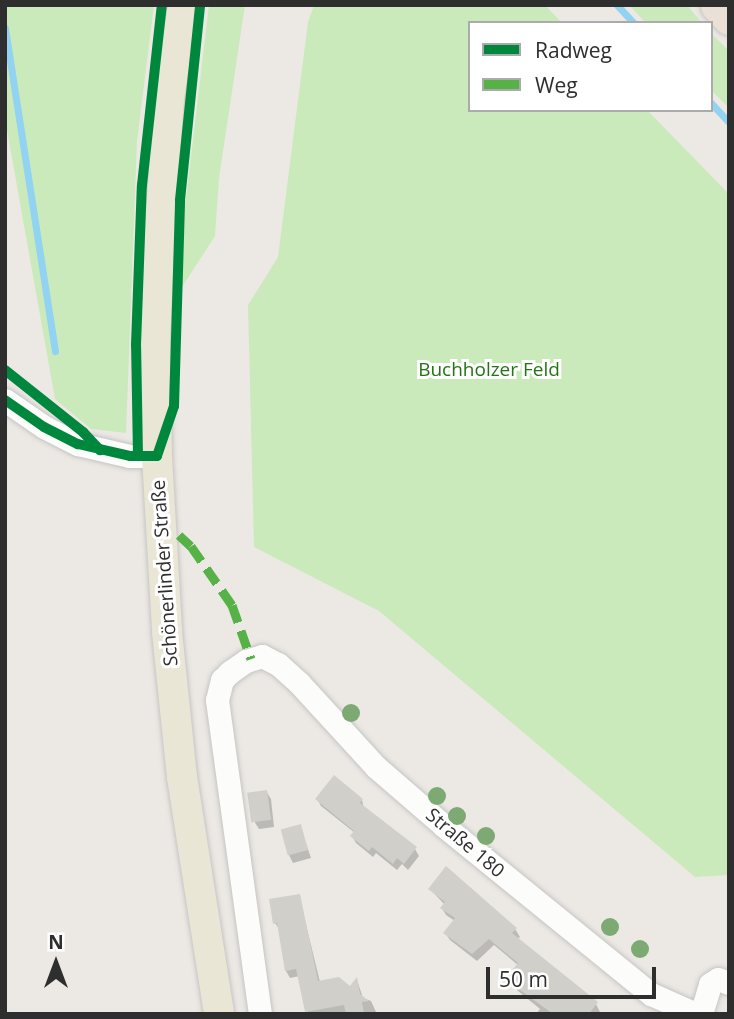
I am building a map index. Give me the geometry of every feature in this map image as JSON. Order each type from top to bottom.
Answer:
[{"type":"highway","points":[[717,5],[729,18]]},
{"type":"main road","name":"Schönerlinder Straße","points":[[183,5],[169,99],[160,226],[155,342],[158,457],[167,632],[182,777],[219,1014]]},
{"type":"street","points":[[5,400],[44,427],[78,444],[130,456],[158,457]]},
{"type":"street","name":"Straße 180","points":[[260,1014],[218,700],[222,680],[236,666],[262,656],[278,664],[376,767],[444,826],[651,994],[699,1014],[710,984],[718,979],[729,983]]},
{"type":"green space","points":[[5,5],[154,5],[137,141],[126,433],[91,429],[55,399],[5,119]]},
{"type":"green space","points":[[209,5],[245,5],[219,178],[215,236],[182,287],[185,207]]},
{"type":"green space","name":"Buchholzer Feld","points":[[314,5],[545,5],[560,21],[468,21],[468,112],[649,112],[729,194],[729,875],[695,877],[379,611],[254,547],[248,305],[278,257],[308,22]]},
{"type":"green space","points":[[629,5],[687,5],[700,21],[644,21]]},
{"type":"green space","points":[[713,35],[729,51],[729,108],[713,92]]},
{"type":"building","points":[[334,775],[363,799],[360,803],[417,847],[404,864],[397,858],[393,864],[372,847],[369,851],[350,836],[354,831],[315,799]]},
{"type":"building","points":[[267,790],[271,820],[251,822],[247,793]]},
{"type":"building","points":[[301,824],[308,850],[288,856],[281,829]]},
{"type":"building","points":[[446,866],[517,928],[512,933],[598,1002],[589,1014],[553,1014],[505,979],[518,963],[489,939],[472,954],[443,933],[455,918],[440,908],[445,902],[428,889]]},
{"type":"building","points":[[300,894],[318,981],[339,977],[350,986],[357,977],[360,994],[369,1001],[362,1002],[364,1014],[346,1014],[344,1005],[305,1012],[296,969],[285,971],[277,923],[273,924],[269,899]]},
{"type":"waterway","points":[[617,5],[632,21]]},
{"type":"waterway","points":[[5,28],[55,351]]},
{"type":"waterway","points":[[713,105],[729,122]]},
{"type":"marked path","points":[[179,535],[191,546],[232,605],[251,659]]},
{"type":"cycle path","points":[[138,456],[136,345],[142,185],[162,5]]},
{"type":"cycle path","points":[[5,400],[44,427],[78,444],[130,456],[157,456],[174,406],[180,200],[200,5]]},
{"type":"cycle path","points":[[5,370],[83,432],[100,450]]}]
